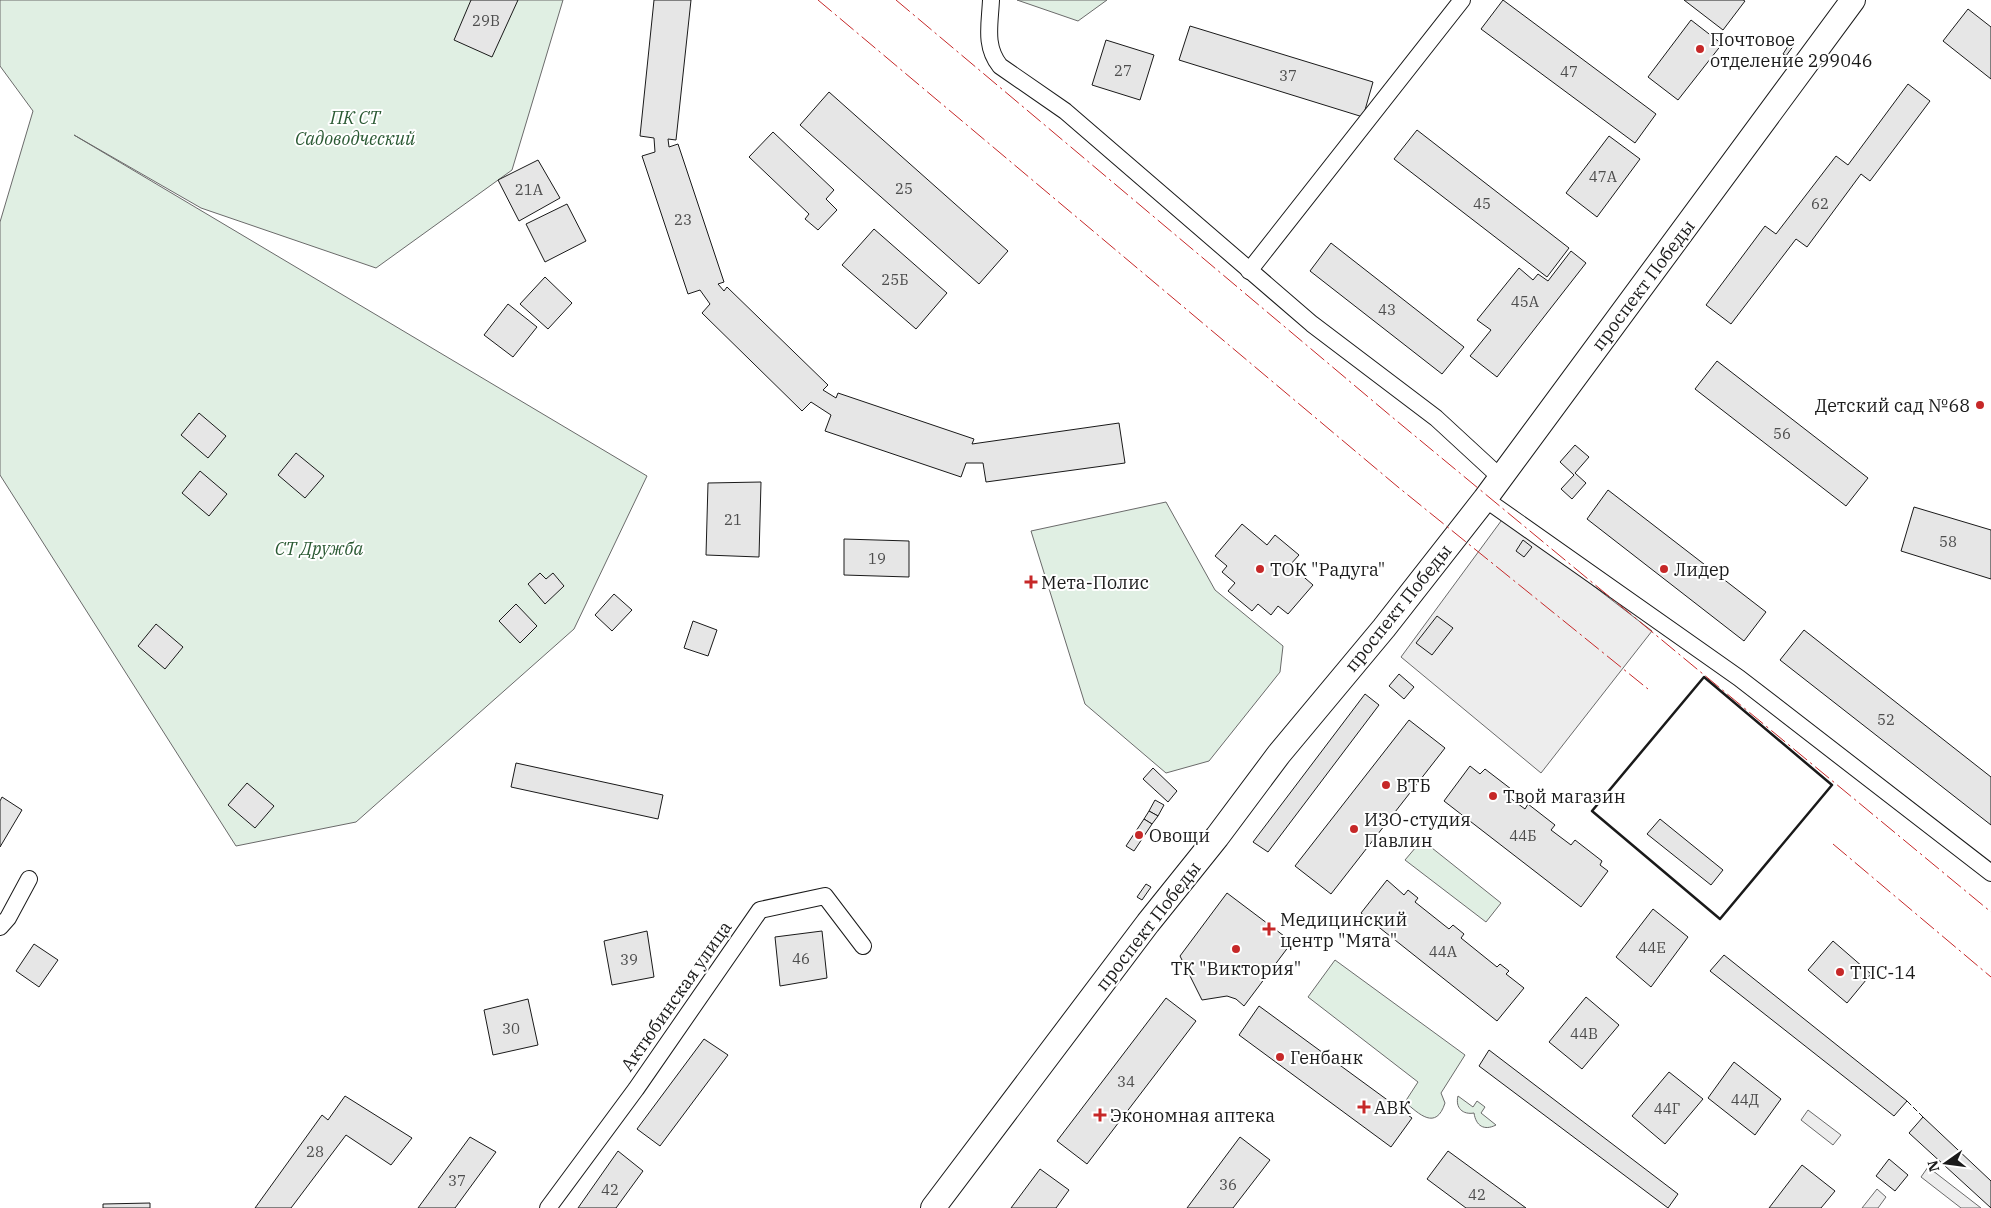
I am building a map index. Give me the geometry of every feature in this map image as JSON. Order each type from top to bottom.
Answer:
[{"type":"street","points":[[991,0],[989,46],[993,58],[1000,66],[1065,111],[1249,271],[1312,324],[1436,418],[1500,477]]},
{"type":"street","points":[[1249,271],[1462,0]]},
{"type":"street","name":"проспект Победы","points":[[933,1208],[1279,754],[1384,628],[1484,499],[1853,0]]},
{"type":"street","points":[[1484,499],[1739,678],[1991,873]]},
{"type":"street","points":[[0,927],[8,918],[29,879]]},
{"type":"street","name":"Актюбинская улица","points":[[548,1208],[636,1089],[760,910],[825,896],[863,946]]},
{"type":"green space","name":"СТ Дружба","points":[[0,0],[563,0],[512,170],[376,268],[201,208],[74,135],[647,476],[574,629],[356,822],[236,846],[0,475],[0,222],[33,111],[0,66]]},
{"type":"green space","points":[[1017,0],[1107,0],[1078,21]]},
{"type":"green space","points":[[1166,502],[1215,590],[1283,646],[1280,672],[1209,761],[1166,773],[1085,704],[1031,531]]},
{"type":"green space","points":[[1422,840],[1501,903],[1486,922],[1405,860]]},
{"type":"green space","points":[[1335,960],[1465,1055],[1441,1093],[1445,1103],[1437,1116],[1427,1118],[1405,1102],[1418,1082],[1308,997]]},
{"type":"green space","points":[[1458,1096],[1473,1107],[1477,1101],[1485,1107],[1481,1113],[1496,1125],[1492,1127],[1481,1126],[1474,1113],[1466,1113],[1461,1110],[1457,1100]]},
{"type":"shaded area","points":[[1504,517],[1652,631],[1541,773],[1401,657]]},
{"type":"shaded area","points":[[1808,1110],[1841,1135],[1833,1145],[1801,1120]]},
{"type":"shaded area","points":[[1928,1167],[1981,1208],[1961,1208],[1921,1177]]},
{"type":"shaded area","points":[[1877,1189],[1886,1197],[1878,1208],[1862,1208]]},
{"type":"building","points":[[471,0],[518,0],[492,57],[454,40]]},
{"type":"building","points":[[654,0],[691,0],[676,140],[668,139],[669,147],[678,144],[724,282],[718,284],[724,291],[727,287],[828,385],[823,390],[836,398],[838,393],[974,439],[972,444],[1119,423],[1125,463],[986,482],[983,463],[966,463],[961,477],[825,431],[831,415],[811,402],[802,411],[702,313],[710,304],[700,290],[688,294],[642,156],[655,152],[654,138],[640,136]]},
{"type":"building","points":[[1503,0],[1656,114],[1635,143],[1481,29]]},
{"type":"building","points":[[1684,0],[1743,0],[1745,1],[1723,30]]},
{"type":"building","points":[[1968,9],[1991,27],[1991,79],[1943,41]]},
{"type":"building","points":[[1691,20],[1722,44],[1678,100],[1648,77]]},
{"type":"building","points":[[1190,26],[1373,82],[1363,117],[1179,60]]},
{"type":"building","points":[[1106,40],[1154,55],[1140,100],[1092,85]]},
{"type":"building","points":[[1790,43],[1794,45],[1786,56],[1783,54]]},
{"type":"building","points":[[1908,84],[1930,101],[1870,181],[1861,174],[1807,247],[1796,239],[1731,324],[1706,305],[1765,226],[1776,234],[1836,156],[1848,165]]},
{"type":"building","points":[[829,92],[1008,251],[979,284],[800,125]]},
{"type":"building","points":[[1417,130],[1569,248],[1547,277],[1394,159]]},
{"type":"building","points":[[773,132],[834,190],[826,199],[837,210],[818,230],[805,219],[809,214],[749,157]]},
{"type":"building","points":[[1609,136],[1640,159],[1597,217],[1566,193]]},
{"type":"building","points":[[538,160],[560,198],[519,221],[498,180]]},
{"type":"building","points":[[567,204],[586,241],[545,262],[526,224]]},
{"type":"building","points":[[874,229],[947,293],[916,329],[842,265]]},
{"type":"building","points":[[1331,243],[1464,347],[1442,374],[1310,271]]},
{"type":"building","points":[[1571,251],[1586,263],[1497,377],[1470,356],[1491,330],[1477,320],[1519,268],[1533,280],[1538,274],[1548,281]]},
{"type":"building","points":[[545,277],[572,303],[548,329],[520,304]]},
{"type":"building","points":[[508,304],[537,327],[513,357],[484,335]]},
{"type":"building","points":[[1717,361],[1868,478],[1846,506],[1695,389]]},
{"type":"building","points":[[199,413],[226,436],[208,458],[181,435]]},
{"type":"building","points":[[1575,445],[1589,457],[1575,473],[1586,483],[1572,499],[1561,489],[1574,475],[1560,462]]},
{"type":"building","points":[[296,453],[324,476],[305,498],[278,475]]},
{"type":"building","points":[[200,471],[227,494],[209,516],[182,493]]},
{"type":"building","points":[[761,482],[759,557],[706,555],[708,483]]},
{"type":"building","points":[[1608,490],[1766,612],[1744,641],[1587,519]]},
{"type":"building","points":[[1914,507],[1991,530],[1991,579],[1901,551]]},
{"type":"building","name":"ТОК \"Радуга\"","points":[[1242,524],[1267,545],[1275,535],[1299,555],[1290,565],[1313,585],[1288,614],[1278,606],[1271,615],[1258,604],[1252,611],[1228,591],[1235,583],[1222,572],[1227,566],[1215,556]]},
{"type":"building","points":[[844,539],[909,541],[909,577],[844,575]]},
{"type":"building","points":[[1523,540],[1532,547],[1524,557],[1516,551]]},
{"type":"building","points":[[540,573],[546,579],[553,573],[564,586],[545,604],[528,584]]},
{"type":"building","points":[[614,594],[632,610],[612,631],[595,615]]},
{"type":"building","points":[[516,604],[537,626],[520,643],[499,621]]},
{"type":"building","points":[[1437,616],[1453,628],[1432,655],[1416,643]]},
{"type":"building","points":[[693,621],[717,630],[708,656],[684,648]]},
{"type":"building","points":[[156,624],[183,647],[165,669],[138,646]]},
{"type":"building","points":[[1804,630],[1991,777],[1991,825],[1780,660]]},
{"type":"building","points":[[1399,674],[1414,687],[1404,699],[1389,686]]},
{"type":"building","points":[[1365,694],[1379,705],[1268,852],[1253,842]]},
{"type":"building","points":[[1409,720],[1445,748],[1331,894],[1295,866]]},
{"type":"building","points":[[516,763],[663,795],[658,819],[511,787]]},
{"type":"building","points":[[1470,766],[1480,774],[1485,769],[1511,789],[1506,795],[1525,809],[1528,804],[1555,825],[1551,830],[1571,845],[1575,840],[1602,861],[1600,865],[1608,871],[1581,907],[1444,801]]},
{"type":"building","points":[[1153,768],[1177,791],[1168,802],[1143,779]]},
{"type":"building","points":[[247,783],[274,806],[255,828],[228,805]]},
{"type":"building","points":[[2,797],[22,810],[0,847],[0,801]]},
{"type":"building","name":"Овощи","points":[[1155,800],[1164,805],[1158,816],[1149,811]]},
{"type":"building","points":[[1149,811],[1158,816],[1152,824],[1144,819]]},
{"type":"building","name":"Овощи","points":[[1144,819],[1152,824],[1134,851],[1126,846]]},
{"type":"building","points":[[1660,819],[1723,870],[1711,885],[1647,834]]},
{"type":"building","points":[[1387,880],[1404,895],[1408,890],[1418,898],[1415,902],[1449,929],[1453,925],[1464,934],[1461,938],[1497,967],[1500,964],[1509,971],[1506,974],[1524,988],[1497,1021],[1361,913]]},
{"type":"building","points":[[1146,884],[1151,887],[1142,900],[1137,897]]},
{"type":"building","name":"ТК \"Виктория\"","points":[[1227,893],[1292,942],[1244,1006],[1236,999],[1227,996],[1202,1000],[1180,956]]},
{"type":"building","points":[[1653,909],[1688,937],[1651,987],[1616,957]]},
{"type":"building","points":[[647,931],[654,977],[612,985],[604,941]]},
{"type":"building","points":[[822,931],[827,978],[780,986],[775,937]]},
{"type":"building","name":"ТПС-14","points":[[1833,941],[1871,974],[1847,1003],[1808,970]]},
{"type":"building","points":[[34,944],[58,960],[39,987],[16,971]]},
{"type":"building","points":[[1724,955],[1907,1101],[1894,1116],[1710,971]]},
{"type":"building","points":[[1586,997],[1619,1025],[1582,1069],[1549,1042]]},
{"type":"building","points":[[1166,998],[1196,1021],[1087,1164],[1057,1141]]},
{"type":"building","points":[[528,999],[538,1045],[493,1055],[484,1010]]},
{"type":"building","points":[[1259,1006],[1412,1118],[1391,1147],[1239,1035]]},
{"type":"building","points":[[704,1039],[728,1055],[660,1146],[637,1129]]},
{"type":"building","points":[[1489,1050],[1678,1194],[1668,1208],[1479,1066]]},
{"type":"building","points":[[1734,1062],[1781,1099],[1755,1135],[1708,1098]]},
{"type":"building","points":[[1669,1072],[1703,1099],[1665,1144],[1632,1116]]},
{"type":"building","points":[[345,1096],[412,1138],[391,1165],[346,1135],[291,1208],[255,1208],[322,1115],[328,1120]]},
{"type":"building","points":[[1923,1117],[1991,1181],[1991,1208],[1909,1133]]},
{"type":"building","points":[[470,1137],[496,1152],[455,1208],[418,1208]]},
{"type":"building","points":[[1240,1137],[1270,1160],[1233,1208],[1187,1208]]},
{"type":"building","points":[[618,1151],[643,1171],[616,1208],[578,1208]]},
{"type":"building","points":[[1448,1151],[1526,1208],[1466,1208],[1427,1179]]},
{"type":"building","points":[[1889,1159],[1908,1175],[1895,1191],[1876,1176]]},
{"type":"building","points":[[1802,1165],[1835,1191],[1821,1208],[1769,1208]]},
{"type":"building","points":[[1040,1169],[1069,1190],[1056,1208],[1011,1208]]},
{"type":"building","points":[[150,1203],[150,1208],[103,1208],[103,1204]]},
{"type":"fence","points":[[1907,1101],[1923,1117]]},
{"type":"wall","points":[[1704,677],[1832,785],[1720,919],[1592,811],[1704,677]]},
{"type":"power","points":[[818,0],[1398,487],[1648,689]]},
{"type":"power","points":[[896,0],[1392,417],[1991,912]]},
{"type":"power","points":[[1833,844],[1991,977]]},
{"type":"place","name":"Почтовое отделение 299046","points":[[1700,49]]},
{"type":"place","name":"Детский сад №68","points":[[1980,405]]},
{"type":"place","name":"ТОК \"Радуга\"","points":[[1260,569]]},
{"type":"place","name":"Лидер","points":[[1664,569]]},
{"type":"place","name":"Мета-Полис","points":[[1031,582]]},
{"type":"place","name":"ВТБ","points":[[1386,785]]},
{"type":"place","name":"Твой магазин","points":[[1493,796]]},
{"type":"place","name":"ИЗО-студия Павлин","points":[[1354,829]]},
{"type":"place","name":"Овощи","points":[[1139,835]]},
{"type":"place","name":"Медицинский центр \"Мята\"","points":[[1269,929]]},
{"type":"place","name":"ТК \"Виктория\"","points":[[1236,949]]},
{"type":"place","name":"ТПС-14","points":[[1840,972]]},
{"type":"place","name":"Генбанк","points":[[1280,1057]]},
{"type":"place","name":"АВК","points":[[1364,1107]]},
{"type":"place","name":"Экономная аптека","points":[[1100,1115]]},
{"type":"park label","name":"ПК СТ Садоводческий","points":[[355,127]]}]
